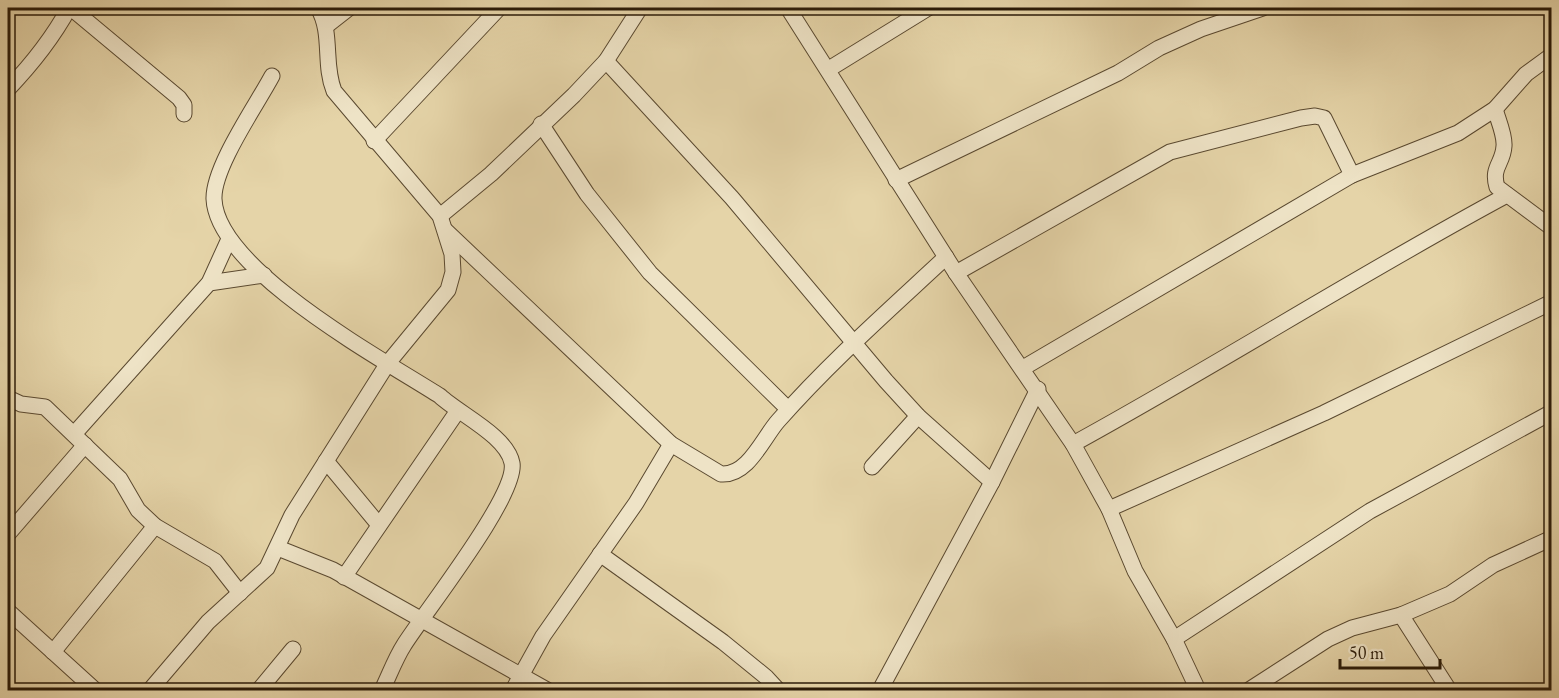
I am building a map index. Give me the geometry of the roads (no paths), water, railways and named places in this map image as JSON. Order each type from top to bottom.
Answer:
[{"type":"street","points":[[8,89],[30,67],[54,35],[70,8],[179,98],[184,105],[184,114]]},
{"type":"street","points":[[150,690],[208,622],[267,567],[292,515],[388,363],[448,290],[453,272],[452,254],[440,216],[333,91],[327,68],[326,26],[318,8]]},
{"type":"street","points":[[326,26],[349,8]]},
{"type":"street","points":[[374,141],[499,8]]},
{"type":"street","points":[[440,216],[491,174],[574,95],[606,61],[640,8]]},
{"type":"street","points":[[788,8],[829,69],[956,273],[1038,389],[1073,444],[1109,510],[1135,571],[1174,639],[1198,690]]},
{"type":"street","points":[[829,69],[928,8]]},
{"type":"street","points":[[896,180],[1118,73],[1159,48],[1201,29],[1263,8]]},
{"type":"street","points":[[1023,368],[1352,175],[1458,133],[1495,109],[1526,74],[1551,55]]},
{"type":"street","points":[[606,61],[732,198],[814,292],[853,344],[918,416],[992,482]]},
{"type":"street","points":[[272,76],[219,171],[216,182],[214,199],[216,214],[229,239],[264,275],[317,319],[440,396],[457,412],[488,431],[505,447],[512,462],[512,476],[474,544],[404,646],[382,690]]},
{"type":"street","points":[[1495,109],[1504,142],[1494,174],[1497,187],[1551,228]]},
{"type":"street","points":[[956,273],[1170,152],[1301,118],[1315,116],[1324,118],[1352,175]]},
{"type":"street","points":[[541,124],[600,212],[650,273],[788,409]]},
{"type":"street","points":[[1073,444],[1167,392],[1402,251],[1507,195]]},
{"type":"street","points":[[446,231],[671,444],[721,474],[730,475],[745,464],[788,409],[831,362],[946,257]]},
{"type":"street","points":[[75,433],[209,283],[229,239]]},
{"type":"street","points":[[209,283],[264,275]]},
{"type":"street","points":[[1109,510],[1324,413],[1551,302]]},
{"type":"street","points":[[880,690],[992,482],[1038,389]]},
{"type":"street","points":[[8,398],[21,404],[45,407],[75,433],[120,479],[138,510],[155,526],[214,561],[240,593]]},
{"type":"street","points":[[344,577],[457,412]]},
{"type":"street","points":[[1174,639],[1370,511],[1551,412]]},
{"type":"street","points":[[872,467],[918,416]]},
{"type":"street","points":[[513,690],[543,636],[636,503],[671,444]]},
{"type":"street","points":[[8,534],[85,445]]},
{"type":"street","points":[[327,461],[379,525]]},
{"type":"street","points":[[53,652],[155,526]]},
{"type":"street","points":[[1250,690],[1328,639],[1352,628],[1401,615],[1450,594],[1511,555],[1551,538]]},
{"type":"street","points":[[278,548],[344,577],[474,651],[523,674],[547,690]]},
{"type":"street","points":[[600,554],[723,642],[766,677],[778,690]]},
{"type":"street","points":[[8,611],[95,690]]},
{"type":"street","points":[[1401,615],[1449,690]]},
{"type":"street","points":[[259,690],[293,649]]}]
